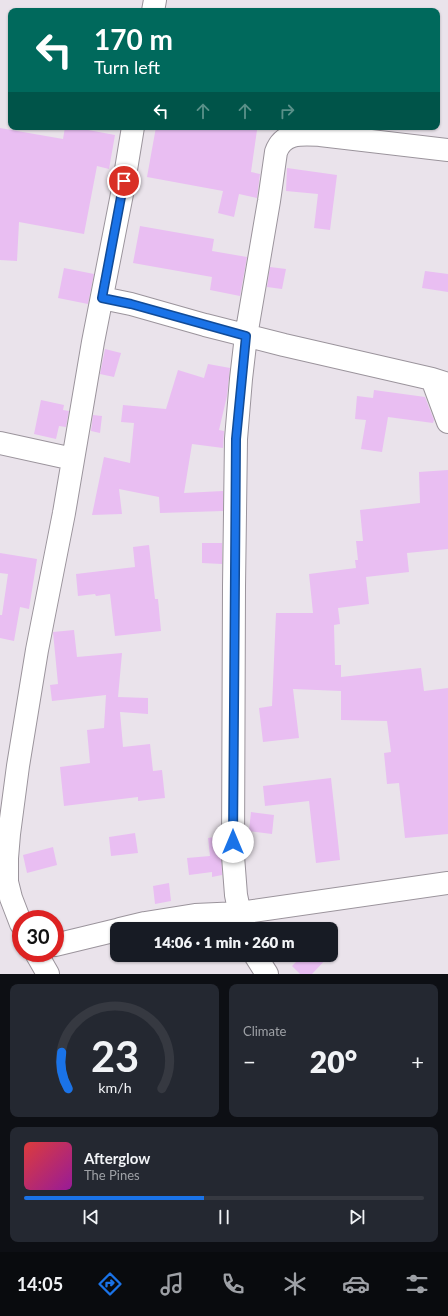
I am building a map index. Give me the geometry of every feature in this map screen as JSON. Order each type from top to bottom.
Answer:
[{"type":"street","points":[[13,910],[5,897],[8,882],[7,858],[18,766],[37,650],[52,576],[93,342],[122,194],[133,130]]},
{"type":"street","points":[[242,921],[234,879],[233,856],[236,439],[246,336],[276,152],[281,142],[296,135],[320,135],[448,150]]},
{"type":"street","points":[[102,298],[131,304],[246,336],[440,382],[448,422]]},
{"type":"street","points":[[0,443],[73,459]]},
{"type":"street","points":[[151,922],[195,915],[242,921],[448,883]]},
{"type":"street","points":[[64,943],[110,931]]},
{"type":"street","points":[[41,962],[48,974]]},
{"type":"street","points":[[260,962],[268,974]]},
{"type":"building","points":[[0,128],[63,139],[64,130],[88,130],[115,135],[109,169],[97,166],[84,234],[19,222],[17,261],[0,260]]},
{"type":"building","points":[[155,130],[257,130],[251,172],[260,174],[257,198],[239,194],[234,217],[218,213],[223,191],[147,177]]},
{"type":"building","points":[[287,168],[337,175],[330,230],[314,228],[318,194],[286,191]]},
{"type":"building","points":[[140,226],[214,239],[212,251],[247,257],[240,296],[210,290],[212,277],[133,263]]},
{"type":"building","points":[[270,267],[286,269],[282,289],[267,287]]},
{"type":"building","points":[[64,268],[94,274],[88,304],[58,298]]},
{"type":"building","points":[[425,271],[448,274],[448,292],[422,288]]},
{"type":"building","points":[[105,349],[121,353],[114,377],[100,374]]},
{"type":"building","points":[[208,364],[230,368],[227,396],[219,430],[224,431],[223,448],[192,444],[184,493],[223,491],[223,511],[160,513],[159,497],[119,489],[122,514],[92,515],[104,457],[130,463],[134,423],[121,422],[123,405],[166,409],[178,370],[204,378]]},
{"type":"building","points":[[374,390],[425,397],[434,420],[433,423],[388,417],[382,452],[361,449],[366,420],[355,419],[357,396],[373,398]]},
{"type":"building","points":[[41,400],[64,405],[63,410],[69,411],[66,427],[59,426],[56,439],[34,434]]},
{"type":"building","points":[[93,415],[102,416],[100,433],[91,431]]},
{"type":"building","points":[[448,470],[448,549],[407,553],[409,572],[366,577],[369,604],[338,608],[340,624],[334,625],[335,665],[341,665],[341,677],[421,668],[424,691],[448,688],[448,834],[405,838],[399,783],[387,784],[384,753],[391,752],[387,721],[341,720],[341,691],[293,689],[299,738],[263,742],[259,708],[272,706],[276,613],[313,613],[309,574],[356,568],[355,560],[358,560],[356,541],[363,541],[360,510],[420,503],[419,472]]},
{"type":"building","points":[[202,543],[222,543],[222,564],[202,563]]},
{"type":"building","points":[[149,545],[155,599],[158,599],[161,631],[115,636],[110,594],[78,596],[76,574],[135,567],[133,547]]},
{"type":"building","points":[[0,553],[37,559],[29,609],[20,607],[14,641],[0,638],[0,615],[2,615],[8,574],[0,573]]},
{"type":"building","points":[[74,630],[77,657],[122,653],[118,697],[148,698],[148,714],[120,712],[123,747],[150,744],[153,771],[162,770],[165,798],[138,801],[138,797],[64,806],[60,767],[90,763],[87,730],[104,728],[106,695],[52,701],[50,685],[58,684],[53,632]]},
{"type":"building","points":[[331,778],[340,860],[316,863],[309,801],[265,806],[263,786]]},
{"type":"building","points":[[251,812],[274,815],[272,834],[249,831]]},
{"type":"building","points":[[135,833],[138,853],[111,856],[109,837]]},
{"type":"building","points":[[221,836],[222,875],[212,877],[212,872],[189,875],[187,858],[210,856],[208,838]]},
{"type":"building","points":[[53,847],[57,865],[27,873],[23,855]]},
{"type":"building","points":[[169,883],[171,901],[155,904],[153,886]]},
{"type":"building","points":[[296,962],[323,962],[312,974],[300,974],[292,966]]},
{"type":"route","points":[[124,181],[102,298],[131,304],[246,336],[236,439],[233,842]]}]
